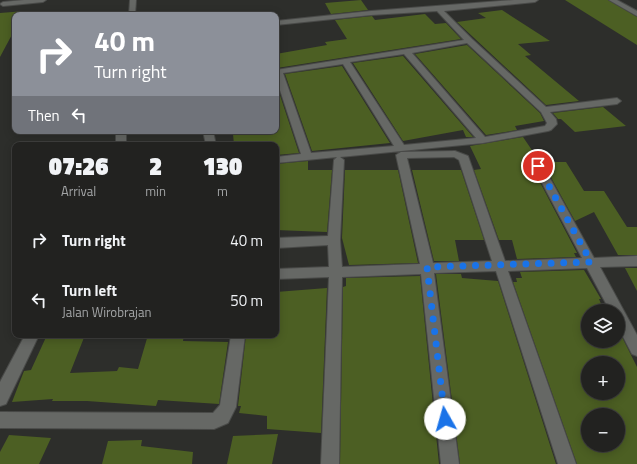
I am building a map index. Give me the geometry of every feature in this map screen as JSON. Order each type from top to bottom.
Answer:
[{"type":"street","points":[[3,4],[43,0]]},
{"type":"street","points":[[132,12],[133,0]]},
{"type":"street","points":[[279,23],[371,13],[439,9],[535,0]]},
{"type":"street","points":[[612,0],[637,14]]},
{"type":"street","points":[[279,166],[401,152],[483,140],[548,128],[552,124],[551,119],[544,110],[469,42],[439,9]]},
{"type":"street","points":[[279,72],[469,42]]},
{"type":"street","points":[[407,52],[483,140]]},
{"type":"street","points":[[345,61],[401,152],[427,267],[450,464]]},
{"type":"street","points":[[279,78],[307,157]]},
{"type":"street","points":[[544,110],[617,101]]},
{"type":"street","points":[[279,160],[401,152],[455,154],[464,158],[567,464]]},
{"type":"street","points":[[330,464],[336,271],[334,240],[339,160]]},
{"type":"street","points":[[538,166],[613,304]]},
{"type":"street","points":[[279,243],[334,240]]},
{"type":"street","points":[[279,274],[427,267],[637,261]]},
{"type":"street","points":[[625,325],[636,344]]},
{"type":"street","points":[[0,398],[30,338]]},
{"type":"street","points":[[0,420],[214,421],[222,417],[228,407],[238,338]]},
{"type":"building","points":[[361,0],[368,10],[331,14],[325,3]]},
{"type":"building","points":[[565,0],[608,0],[637,17],[637,45]]},
{"type":"building","points":[[502,10],[550,41],[518,44],[531,55],[525,56],[579,101],[546,105],[457,22],[486,18],[478,13]]},
{"type":"building","points":[[12,12],[12,35],[0,57],[0,13]]},
{"type":"building","points":[[425,14],[435,24],[446,23],[461,39],[279,68],[279,53],[327,45],[325,42],[347,39],[335,20],[372,16],[375,20]]},
{"type":"building","points":[[467,45],[540,113],[544,121],[515,126],[517,130],[486,135],[415,54]]},
{"type":"building","points":[[403,56],[473,137],[466,137],[463,130],[403,141],[353,63]]},
{"type":"building","points":[[342,66],[390,143],[312,151],[285,74]]},
{"type":"building","points":[[279,92],[299,153],[279,155],[279,142],[234,142],[233,134],[279,134]]},
{"type":"building","points":[[603,107],[626,126],[575,132],[561,119],[558,119],[553,113]]},
{"type":"building","points":[[523,137],[540,162],[566,162],[584,191],[604,191],[627,227],[637,227],[637,255],[618,255],[594,212],[575,221],[543,163],[534,162],[532,167],[577,253],[574,253],[576,257],[517,259],[512,240],[499,240],[474,170],[481,169],[470,146]]},
{"type":"building","points":[[308,161],[308,170],[332,170],[327,232],[279,230],[279,164]]},
{"type":"building","points":[[345,170],[398,170],[418,263],[349,265],[342,238]]},
{"type":"building","points":[[412,170],[461,170],[484,240],[455,240],[459,261],[434,261]]},
{"type":"building","points":[[625,268],[637,268],[637,291]]},
{"type":"building","points":[[584,270],[601,299],[599,299],[601,304],[581,304],[581,348],[625,348],[625,343],[637,367],[637,464],[577,464],[513,282],[517,282],[516,278],[522,278],[520,272]]},
{"type":"building","points":[[436,274],[461,274],[462,278],[498,281],[556,464],[460,464]]},
{"type":"building","points":[[420,276],[439,464],[340,464],[343,287],[346,286],[346,278]]},
{"type":"building","points":[[327,288],[321,433],[267,429],[267,416],[239,413],[241,406],[238,406],[246,338],[279,338],[279,292]]},
{"type":"building","points":[[46,338],[84,338],[70,373],[117,371],[119,367],[138,369],[147,338],[184,338],[183,341],[228,342],[219,404],[158,400],[156,406],[87,401],[52,401],[53,399],[12,402],[24,371],[31,370]]},
{"type":"building","points":[[278,434],[272,464],[227,464],[233,436]]},
{"type":"building","points":[[9,435],[51,438],[39,464],[0,464],[0,452]]},
{"type":"building","points":[[142,440],[141,446],[193,452],[192,464],[102,464],[108,441]]},
{"type":"route","points":[[445,419],[427,267],[500,266],[591,262],[538,166]]}]
